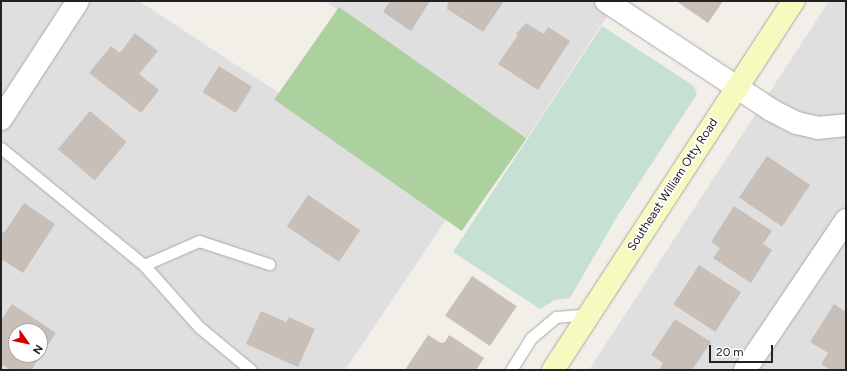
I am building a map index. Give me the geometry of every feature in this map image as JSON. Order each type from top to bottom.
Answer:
[{"type":"street","points":[[1,119],[78,1]]},
{"type":"street","points":[[606,1],[737,87],[797,123],[818,128],[846,125]]},
{"type":"street","name":"Southeast William Otty Road","points":[[553,370],[794,1]]},
{"type":"street","points":[[744,370],[846,220]]},
{"type":"lane","points":[[1,148],[144,265],[199,327],[251,370]]},
{"type":"lane","points":[[144,265],[199,241],[269,264]]},
{"type":"lane","points":[[511,370],[531,338],[556,317],[589,314]]},
{"type":"shaded area","points":[[1,1],[139,1],[454,208],[345,370],[1,370]]},
{"type":"shaded area","points":[[325,1],[617,1],[527,138]]},
{"type":"shaded area","points":[[829,1],[846,1],[846,370],[589,370]]},
{"type":"green space","points":[[339,7],[527,138],[462,231],[274,100]]},
{"type":"green space","points":[[602,26],[694,86],[697,94],[615,220],[570,298],[555,300],[540,309],[453,252]]},
{"type":"building","points":[[390,1],[430,1],[411,31],[383,12]]},
{"type":"building","points":[[448,1],[504,1],[483,32],[447,9]]},
{"type":"building","points":[[676,1],[723,1],[708,23]]},
{"type":"building","points":[[526,23],[544,34],[548,27],[570,41],[538,90],[498,64],[518,35],[516,34]]},
{"type":"building","points":[[135,33],[158,51],[139,74],[159,90],[141,113],[89,73],[111,46],[120,53]]},
{"type":"building","points":[[219,66],[252,87],[236,113],[203,92]]},
{"type":"building","points":[[90,111],[127,142],[95,180],[58,149]]},
{"type":"building","points":[[767,156],[810,185],[782,227],[739,197]]},
{"type":"building","points":[[308,195],[360,230],[339,262],[287,227]]},
{"type":"building","points":[[24,203],[55,224],[23,273],[1,259],[1,231],[4,233]]},
{"type":"building","points":[[734,206],[772,231],[763,244],[772,250],[751,283],[713,258],[720,248],[711,242]]},
{"type":"building","points":[[699,265],[741,292],[715,332],[673,304]]},
{"type":"building","points":[[472,276],[517,306],[490,346],[445,316]]},
{"type":"building","points":[[12,304],[41,323],[8,323],[8,363],[36,363],[31,370],[11,370],[1,364],[1,320]]},
{"type":"building","points":[[834,304],[846,312],[846,370],[831,370],[821,364],[828,353],[810,342]]},
{"type":"building","points":[[261,311],[286,322],[289,317],[315,329],[298,367],[246,344]]},
{"type":"building","points":[[675,319],[711,342],[692,370],[659,370],[663,363],[651,355]]},
{"type":"building","points":[[48,328],[56,333],[48,345]]},
{"type":"building","points":[[428,335],[441,343],[445,342],[449,335],[484,358],[476,370],[405,370]]}]
